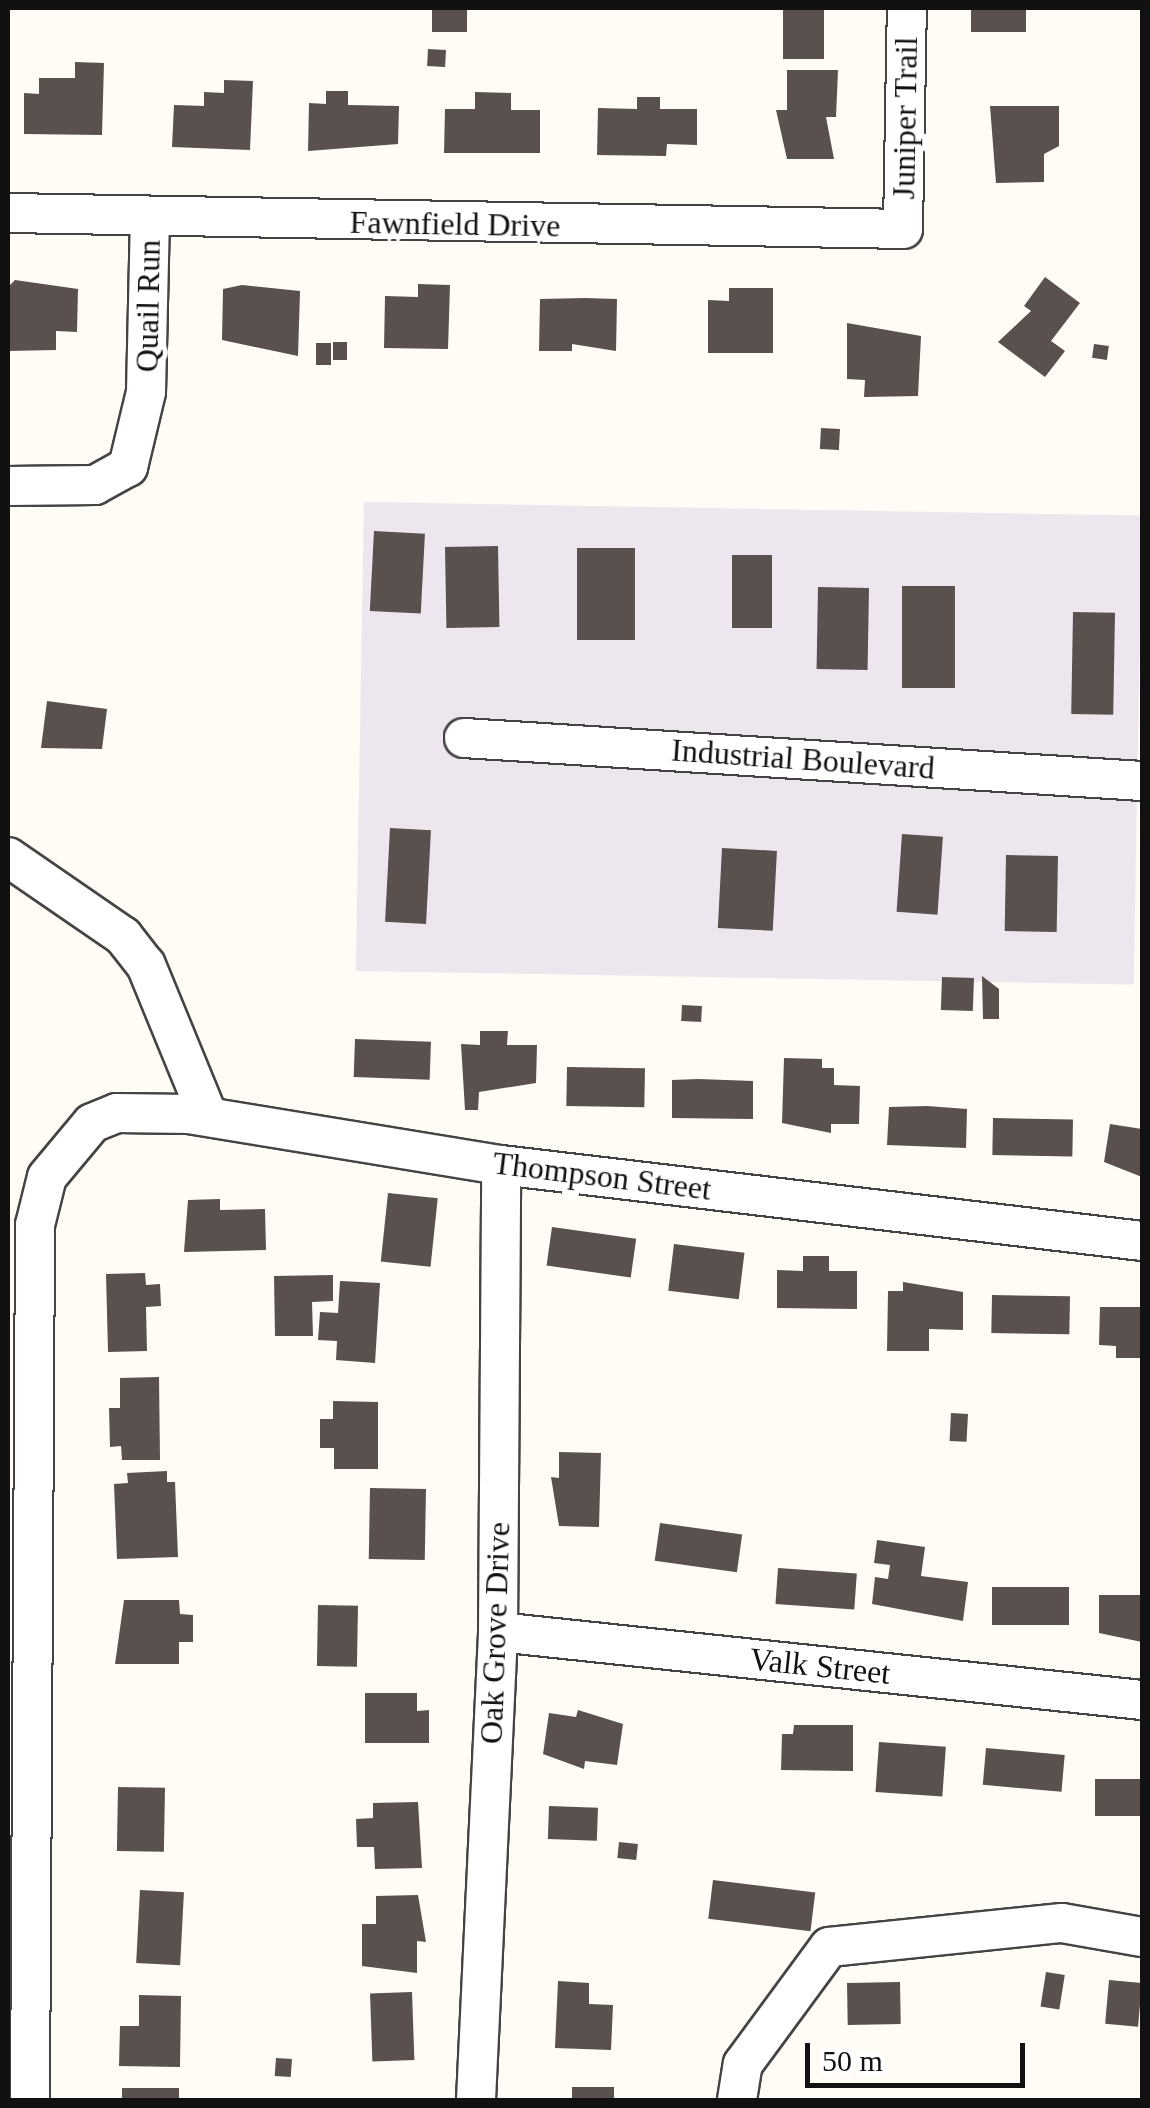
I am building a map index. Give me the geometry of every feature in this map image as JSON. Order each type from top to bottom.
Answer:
[{"type":"street","name":"Juniper Trail","points":[[903,229],[907,8]]},
{"type":"street","name":"Fawnfield Drive","points":[[8,213],[150,220],[903,229]]},
{"type":"street","name":"Quail Run","points":[[8,486],[95,485],[128,467],[146,392],[150,220]]},
{"type":"street","name":"Industrial Boulevard","points":[[464,738],[1142,781]]},
{"type":"street","points":[[8,857],[123,936],[146,965],[208,1116]]},
{"type":"street","name":"Thompson Street","points":[[30,2100],[35,1224],[47,1177],[71,1141],[116,1113],[208,1116],[501,1165],[1142,1240]]},
{"type":"street","name":"Oak Grove Drive","points":[[476,2100],[498,1632],[501,1165]]},
{"type":"street","name":"Valk Street","points":[[498,1632],[1142,1700]]},
{"type":"street","points":[[737,2100],[743,2064],[829,1947],[1062,1922],[1142,1937]]},
{"type":"shaded area","points":[[364,502],[1142,516],[1134,985],[356,971]]},
{"type":"building","points":[[432,8],[467,8],[467,32],[432,32]]},
{"type":"building","points":[[783,8],[824,8],[824,59],[783,59]]},
{"type":"building","points":[[971,8],[1026,8],[1026,32],[971,32]]},
{"type":"building","points":[[428,49],[446,50],[445,67],[427,66]]},
{"type":"building","points":[[75,62],[104,63],[102,135],[24,134],[24,93],[39,94],[39,78],[75,78]]},
{"type":"building","points":[[787,70],[838,70],[836,117],[826,117],[834,159],[787,159],[776,110],[787,110]]},
{"type":"building","points":[[224,80],[253,81],[250,150],[172,147],[174,105],[204,106],[204,92],[224,93]]},
{"type":"building","points":[[326,91],[348,91],[348,105],[399,106],[398,144],[308,151],[309,103],[326,104]]},
{"type":"building","points":[[475,92],[511,93],[511,110],[540,110],[540,153],[444,153],[445,109],[475,109]]},
{"type":"building","points":[[637,97],[660,97],[660,109],[697,109],[697,145],[667,144],[666,156],[597,155],[598,108],[637,109]]},
{"type":"building","points":[[990,106],[1059,106],[1059,146],[1044,154],[1044,182],[996,183]]},
{"type":"building","points":[[1045,277],[1080,303],[1051,341],[1065,351],[1045,377],[998,342],[1031,311],[1024,306]]},
{"type":"building","points":[[15,280],[78,289],[77,332],[56,331],[56,350],[8,351],[8,287]]},
{"type":"building","points":[[418,284],[450,285],[448,349],[384,348],[385,296],[418,297]]},
{"type":"building","points":[[242,285],[300,291],[298,356],[222,340],[223,289]]},
{"type":"building","points":[[729,288],[773,288],[773,353],[708,353],[708,300],[729,301]]},
{"type":"building","points":[[540,299],[617,299],[616,351],[572,344],[572,351],[539,351]]},
{"type":"building","points":[[847,323],[921,336],[918,396],[864,397],[865,380],[847,379]]},
{"type":"building","points":[[333,342],[347,342],[347,360],[333,360]]},
{"type":"building","points":[[316,343],[331,343],[331,365],[316,365]]},
{"type":"building","points":[[1094,344],[1109,346],[1107,360],[1092,358]]},
{"type":"building","points":[[821,428],[840,429],[839,450],[820,449]]},
{"type":"building","points":[[374,531],[425,534],[421,614],[370,611]]},
{"type":"building","points":[[498,546],[499,627],[446,628],[445,547]]},
{"type":"building","points":[[577,548],[635,548],[635,640],[577,640]]},
{"type":"building","points":[[732,555],[772,555],[772,628],[732,628]]},
{"type":"building","points":[[902,586],[955,586],[955,688],[902,688]]},
{"type":"building","points":[[818,587],[869,588],[868,670],[817,669]]},
{"type":"building","points":[[1073,612],[1115,613],[1113,715],[1071,714]]},
{"type":"building","points":[[47,701],[107,709],[102,749],[41,748]]},
{"type":"building","points":[[390,828],[431,830],[426,924],[385,922]]},
{"type":"building","points":[[902,834],[943,837],[937,915],[897,912]]},
{"type":"building","points":[[722,848],[777,851],[773,931],[718,928]]},
{"type":"building","points":[[1006,855],[1058,856],[1057,932],[1005,931]]},
{"type":"building","points":[[982,976],[999,989],[999,1019],[983,1019]]},
{"type":"building","points":[[942,977],[974,978],[973,1011],[941,1010]]},
{"type":"building","points":[[682,1005],[702,1006],[701,1022],[681,1021]]},
{"type":"building","points":[[480,1031],[508,1031],[507,1045],[537,1045],[536,1083],[479,1092],[478,1110],[465,1110],[461,1044],[480,1045]]},
{"type":"building","points":[[355,1039],[431,1042],[430,1080],[354,1077]]},
{"type":"building","points":[[784,1058],[822,1059],[822,1068],[834,1068],[834,1085],[860,1086],[859,1124],[831,1124],[831,1133],[782,1123]]},
{"type":"building","points":[[567,1067],[645,1068],[644,1107],[566,1106]]},
{"type":"building","points":[[672,1080],[753,1081],[753,1119],[672,1118]]},
{"type":"building","points":[[889,1107],[967,1109],[966,1148],[887,1145]]},
{"type":"building","points":[[993,1118],[1073,1119],[1072,1156],[992,1155]]},
{"type":"building","points":[[1110,1124],[1142,1129],[1142,1177],[1104,1162]]},
{"type":"building","points":[[388,1193],[438,1198],[431,1267],[381,1262]]},
{"type":"building","points":[[220,1199],[220,1210],[265,1209],[266,1250],[184,1252],[188,1200]]},
{"type":"building","points":[[552,1227],[636,1239],[631,1277],[547,1266]]},
{"type":"building","points":[[674,1244],[744,1253],[739,1299],[668,1291]]},
{"type":"building","points":[[803,1256],[829,1256],[829,1271],[857,1271],[857,1309],[777,1308],[777,1270],[803,1271]]},
{"type":"building","points":[[145,1273],[146,1285],[160,1284],[161,1306],[146,1307],[147,1351],[108,1352],[106,1274]]},
{"type":"building","points":[[333,1275],[333,1301],[312,1302],[313,1336],[275,1336],[274,1276]]},
{"type":"building","points":[[340,1281],[380,1283],[375,1363],[336,1360],[337,1341],[318,1340],[320,1312],[338,1313]]},
{"type":"building","points":[[903,1282],[963,1292],[963,1330],[929,1329],[929,1351],[887,1351],[888,1291],[903,1291]]},
{"type":"building","points":[[992,1295],[1070,1296],[1069,1334],[991,1333]]},
{"type":"building","points":[[1100,1307],[1142,1307],[1142,1358],[1116,1358],[1116,1346],[1099,1345]]},
{"type":"building","points":[[159,1377],[160,1460],[122,1460],[121,1446],[110,1447],[109,1408],[120,1408],[120,1378]]},
{"type":"building","points":[[333,1401],[378,1402],[378,1469],[334,1469],[334,1448],[320,1448],[320,1419],[333,1419]]},
{"type":"building","points":[[951,1413],[968,1414],[967,1442],[950,1441]]},
{"type":"building","points":[[559,1452],[601,1453],[599,1527],[559,1526],[551,1477],[559,1478]]},
{"type":"building","points":[[167,1471],[167,1482],[175,1482],[178,1557],[117,1559],[114,1484],[128,1483],[127,1473]]},
{"type":"building","points":[[370,1488],[426,1489],[425,1560],[369,1559]]},
{"type":"building","points":[[660,1523],[742,1535],[737,1572],[655,1561]]},
{"type":"building","points":[[877,1540],[925,1547],[921,1576],[968,1582],[963,1621],[872,1604],[875,1577],[888,1579],[890,1565],[874,1563]]},
{"type":"building","points":[[778,1568],[857,1574],[854,1609],[775,1604]]},
{"type":"building","points":[[992,1587],[1069,1587],[1069,1625],[992,1625]]},
{"type":"building","points":[[1099,1595],[1142,1595],[1142,1642],[1099,1633]]},
{"type":"building","points":[[124,1600],[179,1600],[180,1614],[193,1615],[193,1642],[179,1642],[179,1664],[115,1664]]},
{"type":"building","points":[[318,1605],[358,1606],[357,1667],[317,1666]]},
{"type":"building","points":[[365,1693],[417,1693],[417,1711],[429,1710],[429,1743],[365,1743]]},
{"type":"building","points":[[578,1710],[623,1724],[617,1765],[585,1761],[584,1769],[543,1754],[549,1713],[576,1717]]},
{"type":"building","points":[[794,1725],[853,1725],[853,1771],[781,1770],[782,1734],[793,1734]]},
{"type":"building","points":[[879,1742],[946,1747],[942,1797],[876,1792]]},
{"type":"building","points":[[986,1748],[1065,1755],[1061,1792],[983,1785]]},
{"type":"building","points":[[1095,1779],[1142,1779],[1142,1816],[1095,1816]]},
{"type":"building","points":[[118,1787],[165,1788],[164,1852],[117,1851]]},
{"type":"building","points":[[418,1802],[422,1868],[375,1869],[374,1847],[357,1847],[356,1819],[373,1818],[373,1803]]},
{"type":"building","points":[[549,1806],[598,1808],[597,1841],[548,1839]]},
{"type":"building","points":[[619,1842],[638,1844],[636,1860],[617,1858]]},
{"type":"building","points":[[713,1880],[815,1893],[810,1931],[708,1919]]},
{"type":"building","points":[[140,1890],[184,1892],[180,1965],[136,1963]]},
{"type":"building","points":[[418,1895],[426,1942],[417,1941],[417,1973],[362,1966],[362,1924],[376,1924],[376,1896]]},
{"type":"building","points":[[1046,1972],[1065,1975],[1059,2010],[1041,2007]]},
{"type":"building","points":[[1109,1980],[1142,1983],[1138,2027],[1105,2024]]},
{"type":"building","points":[[558,1981],[589,1983],[589,2004],[613,2005],[611,2050],[555,2048]]},
{"type":"building","points":[[900,1982],[901,2024],[848,2025],[847,1983]]},
{"type":"building","points":[[412,1992],[414,2060],[372,2061],[370,1993]]},
{"type":"building","points":[[139,1995],[181,1996],[180,2067],[119,2066],[120,2026],[139,2026]]},
{"type":"building","points":[[276,2058],[292,2059],[291,2077],[275,2076]]},
{"type":"building","points":[[572,2087],[614,2087],[614,2100],[572,2100]]},
{"type":"building","points":[[122,2088],[179,2088],[179,2100],[122,2100]]}]
